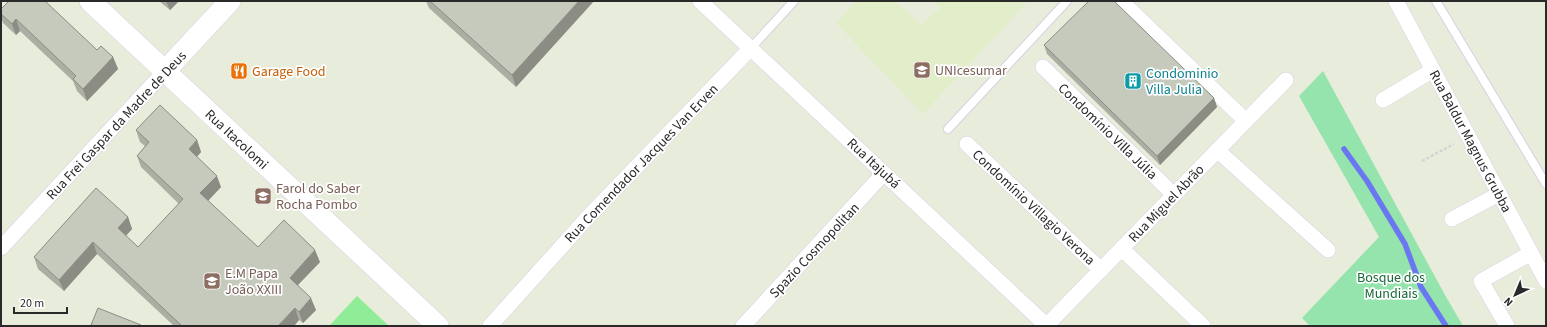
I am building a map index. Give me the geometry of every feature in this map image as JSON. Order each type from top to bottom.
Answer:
[{"type":"main road","name":"Rua Itacolomi","points":[[90,1],[438,326]]},
{"type":"main road","name":"Rua Frei Gaspar da Madre de Deus","points":[[165,71],[230,1]]},
{"type":"street","name":"Rua Itajubá","points":[[700,1],[1047,326]]},
{"type":"street","points":[[1121,1],[1246,121]]},
{"type":"street","name":"Rua Baldur Magnus Grubba","points":[[1396,1],[1546,281]]},
{"type":"street","name":"Rua Comendador Jacques Van Erven","points":[[490,326],[589,216],[751,48]]},
{"type":"street","name":"Condomínio Villa Júlia","points":[[1043,67],[1174,195]]},
{"type":"street","points":[[1383,100],[1433,70]]},
{"type":"street","name":"Rua Frei Gaspar da Madre de Deus","points":[[1,248],[165,71]]},
{"type":"street","name":"Rua Miguel Abrão","points":[[1047,326],[1286,80]]},
{"type":"street","name":"Condomínio Villagio Verona","points":[[967,144],[1101,270]]},
{"type":"street","points":[[1217,150],[1328,250]]},
{"type":"street","name":"Spazio Cosmopolitan","points":[[743,326],[884,174]]},
{"type":"street","points":[[1452,219],[1499,194]]},
{"type":"street","points":[[1122,249],[1203,326]]},
{"type":"street","points":[[1507,326],[1481,281],[1531,253]]},
{"type":"lane","name":"Rua Comendador Jacques Van Erven","points":[[751,48],[794,1]]},
{"type":"lane","points":[[948,129],[1066,1]]},
{"type":"lane","points":[[1436,1],[1546,184]]},
{"type":"path","points":[[1422,162],[1468,136]]},
{"type":"shaded area","name":"UNIcesumar","points":[[856,1],[894,1],[921,25],[941,8],[932,1],[1028,1],[923,114],[836,23]]},
{"type":"green space","name":"Bosque dos Mundiais","points":[[1323,71],[1463,326],[1310,326],[1302,318],[1379,237],[1299,96]]},
{"type":"green space","points":[[357,296],[389,326],[329,326]]},
{"type":"building","points":[[9,1],[45,1],[97,50],[101,46],[113,57],[83,89],[73,79],[76,76],[16,19],[12,24],[1,14],[1,9]]},
{"type":"building","points":[[430,1],[579,1],[512,75]]},
{"type":"building","name":"Condominio Villa Julia","points":[[1089,1],[1114,1],[1214,98],[1157,156],[1044,45]]},
{"type":"building","points":[[160,105],[197,140],[189,149],[217,176],[200,193],[258,247],[284,220],[315,250],[290,278],[311,298],[299,312],[295,308],[278,326],[182,326],[93,242],[59,280],[34,257],[96,188],[128,217],[118,228],[138,247],[183,199],[137,156],[149,142],[136,130]]},
{"type":"building","points":[[98,308],[141,325],[141,326],[91,325]]},
{"type":"waterway","points":[[1344,149],[1367,181],[1405,244],[1421,287],[1446,326]]},
{"type":"place","name":"UNIcesumar","points":[[922,70]]},
{"type":"place","name":"Garage Food","points":[[239,71]]},
{"type":"place","name":"Condominio Villa Julia","points":[[1133,81]]},
{"type":"place","name":"Farol do Saber Rocha Pombo","points":[[263,196]]},
{"type":"place","name":"E.M Papa João XXIII","points":[[212,281]]}]
